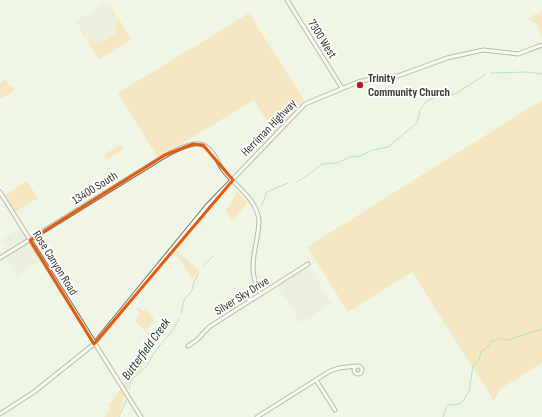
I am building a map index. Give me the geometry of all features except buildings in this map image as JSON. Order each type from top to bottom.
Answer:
[{"type":"street","name":"7300 West","points":[[287,0],[342,88]]},
{"type":"street","name":"Herriman Highway","points":[[94,344],[207,206],[304,104],[367,79],[400,75],[442,59],[480,51],[500,51],[516,54],[542,45]]},
{"type":"street","name":"13400 South","points":[[0,258],[165,155],[193,144],[204,145],[210,150],[223,170],[233,180]]},
{"type":"street","points":[[233,180],[244,191],[255,208],[258,216],[259,228],[253,260],[253,272],[255,282],[261,294]]},
{"type":"street","name":"Rose Canyon Road","points":[[0,192],[141,417]]},
{"type":"street","name":"Silver Sky Drive","points":[[188,346],[197,340],[209,327],[308,264]]},
{"type":"street","points":[[0,414],[34,392],[94,344]]},
{"type":"street","points":[[354,371],[356,366]]},
{"type":"street","points":[[256,417],[316,380],[325,375],[336,369],[356,366],[361,367],[362,371],[358,374],[351,369],[342,369],[325,375]]},
{"type":"street","points":[[316,380],[335,410]]},
{"type":"highlighted area","points":[[193,144],[203,145],[233,180],[94,344],[30,240],[165,155]]},
{"type":"shaded area","points":[[107,1],[131,41],[100,61],[75,21]]},
{"type":"shaded area","points":[[108,1],[131,39],[99,59],[75,22],[81,31],[87,32],[84,34],[88,41],[92,39],[94,43],[100,44],[115,34],[117,27],[115,24],[119,21],[115,15],[111,17],[112,12]]},
{"type":"shaded area","points":[[542,10],[542,38],[537,24],[528,19]]},
{"type":"shaded area","points":[[249,13],[304,100],[274,133],[254,100],[158,158],[118,93]]},
{"type":"shaded area","points":[[6,79],[9,85],[15,90],[0,99],[0,83]]},
{"type":"shaded area","points":[[542,100],[542,363],[500,389],[494,401],[412,272],[348,312],[307,247]]},
{"type":"shaded area","points":[[121,144],[124,149],[107,160],[104,155]]},
{"type":"shaded area","points":[[27,181],[38,198],[15,212],[5,195]]},
{"type":"shaded area","points":[[237,191],[247,203],[233,221],[226,211]]},
{"type":"shaded area","points":[[21,228],[27,238],[7,251],[1,240]]},
{"type":"shaded area","points":[[30,241],[41,261],[17,277],[5,256]]},
{"type":"shaded area","points":[[174,250],[199,270],[192,279]]},
{"type":"shaded area","points":[[307,267],[310,268],[332,304],[301,323],[277,286]]},
{"type":"shaded area","points":[[138,307],[143,311],[146,308],[154,319],[146,331],[151,334],[150,336],[135,321],[141,314],[136,310]]},
{"type":"shaded area","points":[[147,354],[149,356],[142,369],[130,379],[118,417],[104,417],[111,409],[107,404],[109,404],[114,398]]},
{"type":"waterway","name":"Butterfield Creek","points":[[491,73],[528,72],[542,74]]},
{"type":"waterway","name":"Butterfield Creek","points":[[297,182],[322,164],[337,163],[350,157],[360,156],[373,150],[388,147],[417,123],[420,110],[427,101],[438,96],[455,94],[485,75]]},
{"type":"waterway","name":"Butterfield Creek","points":[[262,205],[267,192],[288,183]]},
{"type":"waterway","name":"Butterfield Creek","points":[[203,266],[214,255]]},
{"type":"waterway","name":"Butterfield Creek","points":[[181,314],[184,300],[192,290],[198,274]]},
{"type":"waterway","name":"Butterfield Creek","points":[[129,389],[131,380],[146,367],[155,351],[173,330],[179,319]]},
{"type":"waterway","points":[[443,417],[447,405],[460,404],[463,401],[469,391],[473,366],[479,360],[481,352],[489,346],[491,341],[497,340],[498,338],[508,340],[542,329]]},
{"type":"waterway","name":"Butterfield Creek","points":[[119,417],[126,400]]},
{"type":"place","name":"Trinity Community Church","points":[[360,85]]}]
